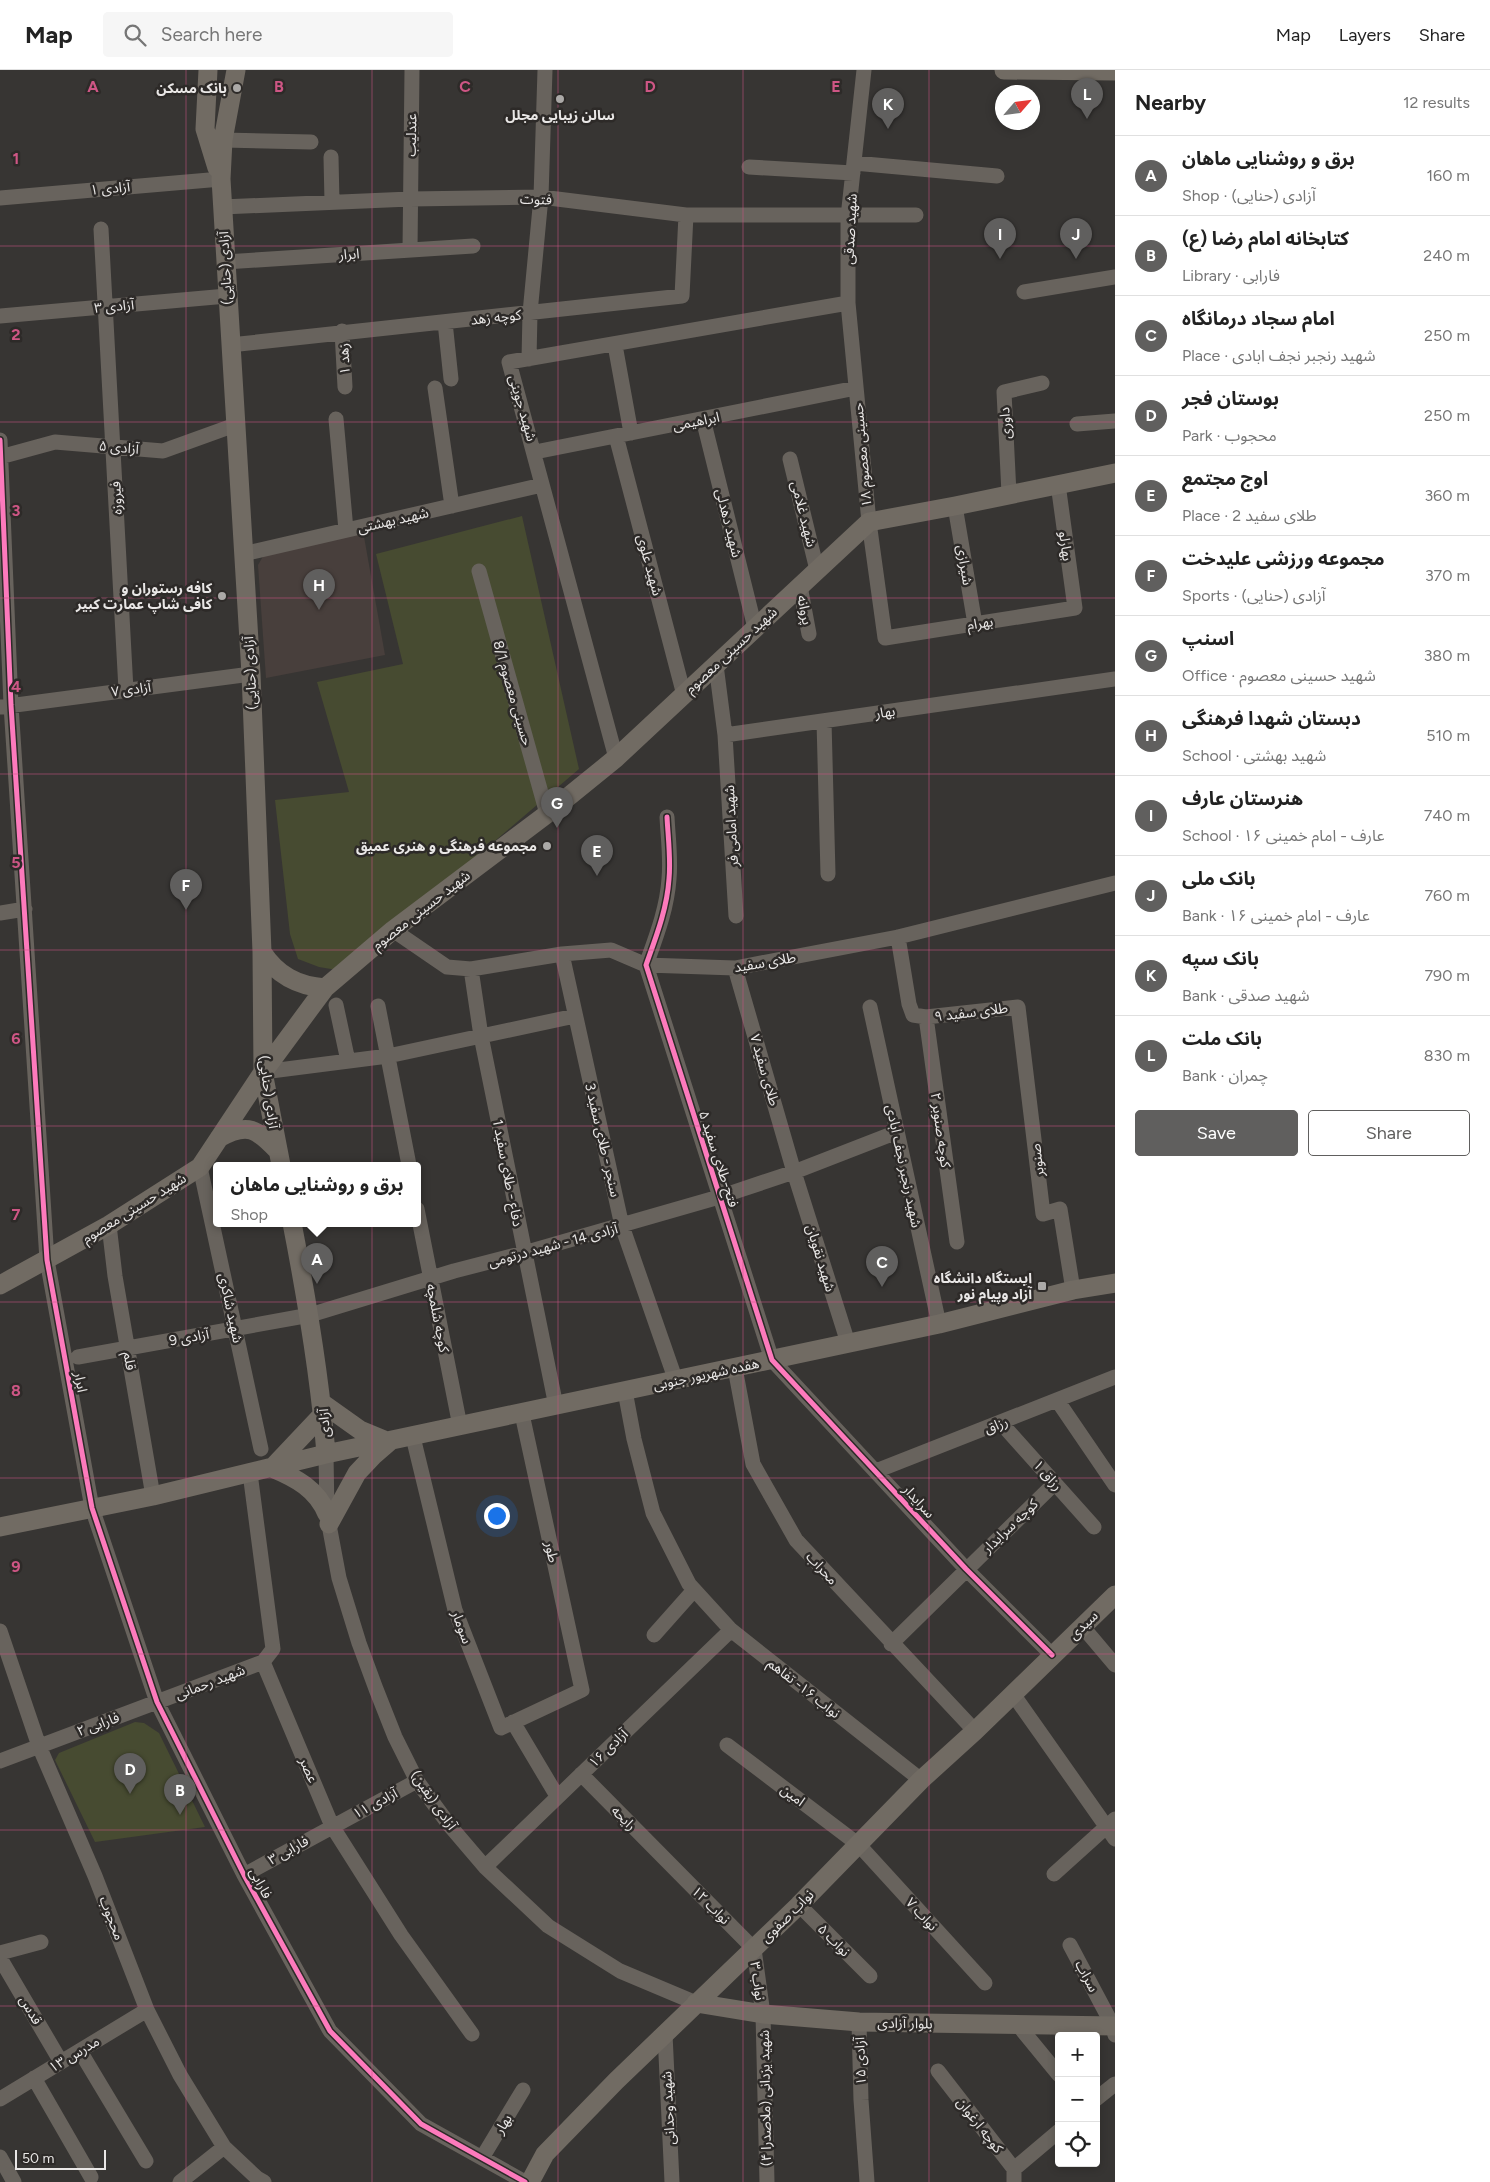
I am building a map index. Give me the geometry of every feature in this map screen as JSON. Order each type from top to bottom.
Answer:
[{"type":"main road","name":"آزادی (حنایی)","points":[[208,70],[205,129],[221,179]]},
{"type":"main road","name":"آزادی (حنایی)","points":[[236,70],[223,140],[222,207],[251,674],[262,952],[263,1072],[280,1158]]},
{"type":"main road","points":[[1004,70],[1115,71]]},
{"type":"main road","points":[[869,522],[1115,473]]},
{"type":"main road","name":"شهید حسینی معصوم","points":[[0,1286],[110,1225],[200,1167],[263,1072],[325,988],[393,930],[547,814],[616,758],[869,522]]},
{"type":"main road","points":[[262,952],[269,962],[288,979],[300,984],[325,988]]},
{"type":"main road","points":[[219,1138],[233,1130],[244,1128],[258,1132],[280,1158]]},
{"type":"main road","points":[[293,1227],[310,1315],[322,1403],[272,1468],[302,1482],[320,1501],[328,1519]]},
{"type":"main road","name":"هفده شهریور جنوبی","points":[[92,1508],[250,1474],[326,1454],[848,1344],[939,1324],[1073,1290],[1115,1283]]},
{"type":"main road","points":[[322,1403],[360,1430],[389,1442],[357,1473],[328,1519]]},
{"type":"main road","name":"آزادی","points":[[322,1403],[326,1454]]},
{"type":"main road","points":[[0,1527],[92,1508]]},
{"type":"main road","name":"سیدی","points":[[1052,1655],[1115,1595]]},
{"type":"main road","name":"نواب صفوی","points":[[530,2182],[545,2154],[616,2081],[799,1905],[921,1780],[975,1731],[1052,1655]]},
{"type":"main road","name":"بلوار آزادی","points":[[696,2002],[763,2014],[859,2022],[1114,2029]]},
{"type":"street","name":"عندلیب","points":[[410,250],[412,70]]},
{"type":"street","points":[[529,359],[530,313],[541,197],[544,70]]},
{"type":"street","name":"شهید صدقی","points":[[856,388],[848,303],[848,217],[864,70]]},
{"type":"street","points":[[223,140],[311,142]]},
{"type":"street","points":[[331,158],[332,202]]},
{"type":"street","points":[[750,167],[854,168],[997,176]]},
{"type":"street","name":"آزادی ۱","points":[[0,198],[221,179]]},
{"type":"street","name":"فتوت","points":[[222,207],[410,199],[541,197],[686,215],[848,217],[916,215]]},
{"type":"street","name":"کوچه زهد","points":[[230,345],[342,331],[446,322],[682,296],[686,215]]},
{"type":"street","name":"فیروزه","points":[[101,229],[126,690]]},
{"type":"street","name":"ابرار","points":[[225,262],[473,246]]},
{"type":"street","points":[[1024,292],[1115,277]]},
{"type":"street","name":"آزادی ۳","points":[[0,316],[227,296]]},
{"type":"street","name":"شهید جوینی","points":[[616,758],[542,485],[535,452],[509,362],[848,303]]},
{"type":"street","points":[[446,322],[450,379]]},
{"type":"street","name":"زهد ۱","points":[[342,331],[345,387]]},
{"type":"street","points":[[615,344],[631,433]]},
{"type":"street","name":"داوری","points":[[1009,494],[1004,392],[1042,383]]},
{"type":"street","points":[[435,388],[452,506]]},
{"type":"street","name":"ابراهیمی","points":[[535,452],[856,388]]},
{"type":"street","name":"حسینی معصوم ۱۸","points":[[856,388],[869,522],[885,638]]},
{"type":"street","points":[[336,419],[346,530]]},
{"type":"street","name":"شهید دهدلی","points":[[703,419],[755,628]]},
{"type":"street","points":[[1077,424],[1115,421]]},
{"type":"street","name":"آزادی ۵","points":[[0,457],[55,442],[163,451],[235,424]]},
{"type":"street","name":"شهید علوی","points":[[616,436],[684,695]]},
{"type":"street","name":"ابرار","points":[[0,440],[6,706],[25,910],[47,1260],[92,1508]]},
{"type":"street","name":"شهید غلامی","points":[[790,459],[818,570]]},
{"type":"street","name":"بهارلو","points":[[1058,484],[1075,608]]},
{"type":"street","name":"شهید بهشتی","points":[[244,554],[542,485]]},
{"type":"street","name":"شیرازی","points":[[955,506],[975,624]]},
{"type":"street","name":"حسینی معصوم 8/1","points":[[479,571],[547,814]]},
{"type":"street","name":"پروانه","points":[[800,586],[809,634]]},
{"type":"street","name":"بهرام","points":[[885,638],[1075,608]]},
{"type":"street","points":[[716,665],[725,735]]},
{"type":"street","name":"آزادی ۷","points":[[6,706],[251,674]]},
{"type":"street","name":"بهار","points":[[725,735],[1115,680]]},
{"type":"street","points":[[824,721],[828,874]]},
{"type":"street","name":"شهید امامی فر","points":[[725,735],[736,916]]},
{"type":"street","points":[[646,965],[662,919],[670,878],[667,817]]},
{"type":"street","name":"طلای سفید","points":[[393,930],[447,968],[471,969],[562,954],[611,950],[646,965],[736,968],[898,936],[1115,883]]},
{"type":"street","points":[[0,913],[25,910]]},
{"type":"street","name":"طلای سفید ۹","points":[[898,936],[909,1004],[913,1015],[926,1018],[1018,1007]]},
{"type":"street","name":"سنجر - طلای سفید 3","points":[[562,954],[622,1226],[676,1380]]},
{"type":"street","name":"فتح-طلای سفید ۵","points":[[646,965],[772,1360]]},
{"type":"street","name":"طلای سفید ۷","points":[[736,968],[794,1172]]},
{"type":"street","name":"دفاع - طلای سفید 1","points":[[471,969],[481,1036],[556,1406]]},
{"type":"street","points":[[336,1005],[348,1061]]},
{"type":"street","points":[[378,1006],[408,1162]]},
{"type":"street","name":"شهید رنجبر نجف ابادی","points":[[870,1007],[939,1324]]},
{"type":"street","name":"صنوبر","points":[[1018,1007],[1043,1214],[1060,1209],[1073,1290]]},
{"type":"street","points":[[263,1072],[388,1056],[575,1016]]},
{"type":"street","name":"کوچه صنوبر ۲","points":[[926,1018],[956,1242]]},
{"type":"street","name":"آزادی 14 - شهید درتومی","points":[[310,1315],[430,1278],[719,1198],[794,1172],[897,1132]]},
{"type":"street","name":"شهید شاکری","points":[[200,1167],[213,1226]]},
{"type":"street","name":"شهید نقویان","points":[[794,1172],[848,1344]]},
{"type":"street","name":"قلم","points":[[110,1225],[114,1276],[153,1496]]},
{"type":"street","name":"شهید شاکری","points":[[213,1227],[261,1449]]},
{"type":"street","name":"کوچه شلمچه","points":[[420,1227],[460,1426]]},
{"type":"street","name":"آزادی 9","points":[[78,1357],[310,1315]]},
{"type":"street","name":"سرایدار","points":[[772,1360],[966,1569],[1052,1655]]},
{"type":"street","name":"محراب","points":[[735,1368],[753,1464],[796,1540],[891,1644],[975,1731]]},
{"type":"street","name":"رزاق","points":[[876,1471],[1001,1424],[1057,1400],[1113,1382]]},
{"type":"street","name":"نواب ۱۶- تفاهم","points":[[625,1391],[634,1439],[653,1513],[689,1584],[731,1630],[921,1780]]},
{"type":"street","points":[[1057,1400],[1115,1485]]},
{"type":"street","name":"طور","points":[[513,1722],[582,1690],[522,1414]]},
{"type":"street","name":"رزاق ۱","points":[[1001,1424],[1094,1527]]},
{"type":"street","name":"سومار","points":[[413,1437],[455,1610],[501,1728],[513,1722]]},
{"type":"street","name":"آزادی (یقین)","points":[[326,1454],[328,1519],[339,1578],[359,1643],[395,1737],[417,1781],[450,1826],[485,1867],[548,1926],[620,1971],[696,2002]]},
{"type":"street","points":[[250,1474],[273,1649],[263,1662]]},
{"type":"street","name":"کوچه سرایدار","points":[[891,1644],[1055,1483]]},
{"type":"street","name":"فارابی","points":[[92,1508],[157,1702],[244,1875],[330,2031],[420,2124],[525,2182]]},
{"type":"street","points":[[654,1635],[694,1590]]},
{"type":"street","points":[[1082,1626],[1115,1665]]},
{"type":"street","name":"آزادی ۱۶","points":[[485,1867],[731,1630]]},
{"type":"street","name":"محجوب","points":[[0,1631],[39,1746],[95,1876],[147,2010],[180,2075],[224,2147],[264,2182]]},
{"type":"street","name":"شهید رحمانی","points":[[157,1702],[263,1662]]},
{"type":"street","name":"عصر","points":[[263,1662],[332,1826],[401,1935],[472,2034]]},
{"type":"street","points":[[1013,1694],[1112,1828],[1054,1874]]},
{"type":"street","name":"فارابی ۲","points":[[39,1746],[157,1702]]},
{"type":"street","points":[[513,1722],[557,1796]]},
{"type":"street","name":"امین","points":[[727,1744],[859,1845]]},
{"type":"street","points":[[0,1761],[39,1746]]},
{"type":"street","name":"رایحه","points":[[581,1774],[667,1861]]},
{"type":"street","name":"آزادی ۱۱","points":[[332,1826],[417,1781]]},
{"type":"street","name":"فارابی ۳","points":[[244,1875],[332,1826]]},
{"type":"street","name":"نواب ۷","points":[[859,1845],[985,1983]]},
{"type":"street","name":"نواب ۱‍۲","points":[[667,1861],[754,1949]]},
{"type":"street","name":"نواب ۵","points":[[799,1905],[870,1976]]},
{"type":"street","points":[[0,1953],[41,1942]]},
{"type":"street","name":"سراب","points":[[1070,1945],[1114,2029]]},
{"type":"street","name":"نواب ۳","points":[[754,1949],[763,2014]]},
{"type":"street","name":"قدس","points":[[0,1958],[61,2062]]},
{"type":"street","name":"مدرس ۱۳","points":[[0,2099],[147,2010]]},
{"type":"street","name":"شهید یزدانی (ملاصدرا ۴)","points":[[763,2014],[767,2182]]},
{"type":"street","name":"آزادی ۱۵","points":[[859,2022],[861,2100],[867,2181]]},
{"type":"street","points":[[1018,2025],[1055,2070]]},
{"type":"street","name":"شهید وحدانی","points":[[665,2034],[672,2182]]},
{"type":"street","points":[[80,2051],[146,2161]]},
{"type":"street","name":"کوچه ارغوان","points":[[938,2070],[1014,2176]]},
{"type":"street","points":[[34,2078],[91,2176]]},
{"type":"street","points":[[1100,2097],[1115,2084]]},
{"type":"street","name":"بهار","points":[[482,2158],[524,2090]]},
{"type":"street","points":[[1014,2176],[1055,2135]]},
{"type":"street","points":[[180,2182],[224,2147]]},
{"type":"street","points":[[0,2157],[14,2182]]},
{"type":"shaded area","points":[[363,531],[385,655],[266,678],[258,565],[265,553]]},
{"type":"green space","points":[[522,516],[579,769],[343,971],[319,967],[298,959],[290,934],[275,800],[349,792],[317,682],[403,664],[376,554]]},
{"type":"green space","points":[[135,1722],[144,1723],[159,1733],[205,1827],[95,1842],[55,1760],[59,1753]]},
{"type":"cycle path","points":[[0,440],[11,705],[47,1260],[92,1508],[157,1702],[244,1875],[330,2031],[421,2124],[525,2182]]},
{"type":"cycle path","points":[[667,817],[670,864],[668,890],[660,923],[646,965],[772,1360],[966,1569],[1052,1655]]},
{"type":"place","name":"بانک مسکن","points":[[237,88]]},
{"type":"place","name":"سالن زیبایی مجلل","points":[[560,99]]},
{"type":"place","name":"بانک ملت","points":[[1087,119]]},
{"type":"place","name":"بانک سپه","points":[[888,129]]},
{"type":"place","name":"هنرستان عارف","points":[[1000,259]]},
{"type":"place","name":"بانک ملی","points":[[1076,259]]},
{"type":"place","name":"کافه رستوران و کافی شاپ عمارت کبیر","points":[[222,596]]},
{"type":"place","name":"دبستان شهدا فرهنگی","points":[[319,610]]},
{"type":"place","name":"اسنپ","points":[[557,828]]},
{"type":"place","name":"مجموعه فرهنگی و هنری عمیق","points":[[547,846]]},
{"type":"place","name":"اوج مجتمع","points":[[597,876]]},
{"type":"place","name":"مجموعه ورزشی علیدخت","points":[[186,910]]},
{"type":"place","name":"برق و روشنایی ماهان","points":[[317,1284]]},
{"type":"place","name":"ایستگاه دانشگاه آزاد وپیام نور","points":[[1042,1286]]},
{"type":"place","name":"امام سجاد درمانگاه","points":[[882,1287]]},
{"type":"place","name":"بوستان فجر","points":[[130,1794]]},
{"type":"place","name":"کتابخانه امام رضا (ع)","points":[[180,1815]]}]
